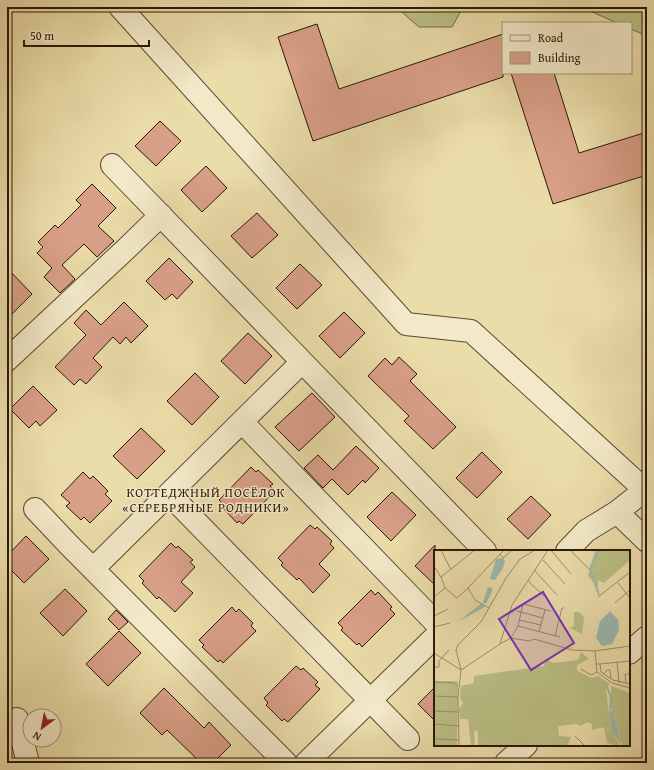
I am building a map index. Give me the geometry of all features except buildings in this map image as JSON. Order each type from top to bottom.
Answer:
[{"type":"street","points":[[120,7],[406,324],[471,331],[628,476],[646,490],[618,512],[586,531],[568,550]]},
{"type":"street","points":[[112,165],[484,550]]},
{"type":"street","points":[[7,360],[161,215]]},
{"type":"street","points":[[93,569],[302,362]]},
{"type":"street","points":[[242,422],[434,621]]},
{"type":"street","points":[[169,494],[408,738]]},
{"type":"street","points":[[35,509],[286,763]]},
{"type":"street","points":[[618,512],[647,541]]},
{"type":"street","points":[[630,652],[647,637]]},
{"type":"street","points":[[306,763],[434,638]]},
{"type":"street","points":[[17,719],[28,763]]},
{"type":"street","points":[[506,763],[525,746]]},
{"type":"green space","points":[[396,7],[463,7],[452,27],[419,27]]},
{"type":"green space","points":[[581,7],[647,7],[647,36],[632,29],[632,22],[615,22]]},
{"type":"district","name":"КОТТЕДЖНЫЙ ПОСЁЛОК «СЕРЕБРЯНЫЕ РОДНИКИ»","points":[[206,500]]}]
